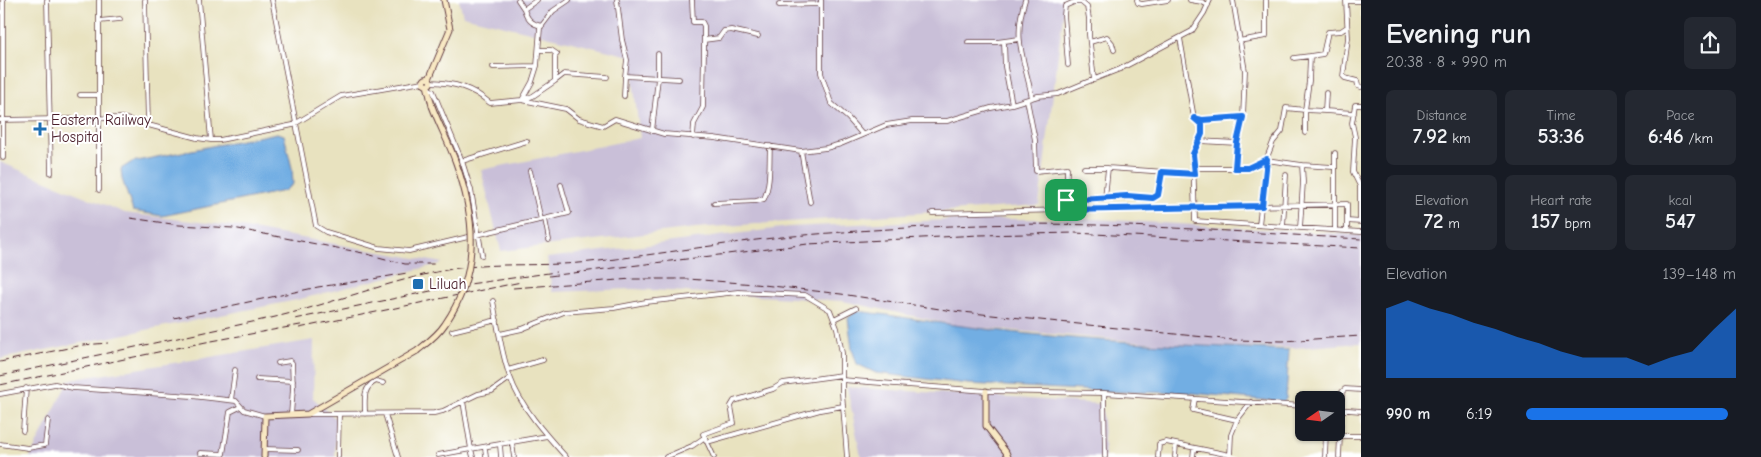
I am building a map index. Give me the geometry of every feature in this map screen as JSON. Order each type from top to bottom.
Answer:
[{"type":"street","points":[[3,0],[2,120],[4,158]]},
{"type":"street","points":[[46,0],[50,173]]},
{"type":"street","points":[[99,0],[99,190]]},
{"type":"street","points":[[145,0],[148,124]]},
{"type":"street","points":[[199,0],[211,140]]},
{"type":"street","points":[[272,0],[316,226],[326,232],[379,248],[409,251],[569,213],[561,185]]},
{"type":"street","points":[[308,414],[417,351],[430,340],[444,326],[468,278],[472,250],[467,206],[457,165],[432,106],[427,83],[450,29],[444,0]]},
{"type":"street","points":[[518,0],[528,20],[533,24],[542,26]]},
{"type":"street","points":[[524,9],[537,0]]},
{"type":"street","points":[[522,100],[532,82],[537,66],[542,26],[552,11],[569,0]]},
{"type":"street","points":[[617,0],[622,40],[627,60],[624,96]]},
{"type":"street","points":[[692,0],[693,22],[702,22],[704,26],[702,107],[694,124],[693,137]]},
{"type":"street","points":[[1025,0],[1018,27],[1035,140],[1036,171],[1067,168],[1066,210]]},
{"type":"street","points":[[1138,0],[1138,3],[1142,4],[1168,0]]},
{"type":"street","points":[[1190,0],[1208,5]]},
{"type":"street","points":[[522,100],[566,109],[579,119],[603,126],[615,119],[664,134],[801,151],[826,148],[841,144],[886,125],[946,121],[991,108],[1058,94],[1120,69],[1192,31],[1210,0]]},
{"type":"street","points":[[1233,0],[1245,64],[1243,117],[1237,143],[1235,168]]},
{"type":"street","points":[[1240,41],[1266,36],[1266,0]]},
{"type":"street","points":[[1361,1],[1346,0],[1348,38],[1343,76],[1357,81],[1358,86],[1361,87]]},
{"type":"street","points":[[779,5],[821,2],[821,73],[831,103],[862,134]]},
{"type":"street","points":[[1068,65],[1064,30],[1065,6],[1074,2],[1081,2],[1087,7],[1089,19],[1094,80]]},
{"type":"street","points":[[99,21],[120,19]]},
{"type":"street","points":[[1294,58],[1323,54],[1328,32],[1340,31],[1346,27]]},
{"type":"street","points":[[704,40],[719,38],[724,31],[731,30],[758,36]]},
{"type":"street","points":[[1090,42],[1107,37],[1112,43],[1114,50]]},
{"type":"street","points":[[1180,38],[1194,118],[1202,125],[1202,134],[1193,154],[1195,168],[1195,221],[1360,232],[1360,188],[1353,172],[1355,137],[1352,123],[1355,105],[1361,105]]},
{"type":"street","points":[[968,42],[1004,42],[1019,39]]},
{"type":"street","points":[[1004,42],[1005,66],[1012,104]]},
{"type":"street","points":[[539,50],[550,50],[557,54],[555,56],[555,81]]},
{"type":"street","points":[[652,131],[658,78],[658,54]]},
{"type":"street","points":[[1305,133],[1310,56]]},
{"type":"street","points":[[493,67],[537,66]]},
{"type":"street","points":[[2,120],[122,118],[197,138],[220,140],[296,123],[341,96],[427,83],[453,83],[478,93],[490,103],[522,100],[533,96],[564,74],[606,77]]},
{"type":"street","points":[[625,76],[679,79]]},
{"type":"street","points":[[427,83],[433,91],[462,161],[470,190],[482,255]]},
{"type":"street","points":[[1325,111],[1326,93]]},
{"type":"street","points":[[80,95],[98,95]]},
{"type":"street","points":[[1259,225],[1266,160],[1273,142],[1282,131],[1286,108],[1354,113]]},
{"type":"street","points":[[1194,118],[1202,120],[1243,117]]},
{"type":"street","points":[[462,161],[527,141]]},
{"type":"street","points":[[1199,141],[1237,143]]},
{"type":"street","points":[[714,203],[764,199],[767,193],[770,146]]},
{"type":"street","points":[[801,151],[810,202]]},
{"type":"street","points":[[1354,151],[1361,152]]},
{"type":"street","points":[[1335,153],[1333,167],[1335,230]]},
{"type":"street","points":[[1195,168],[1248,168],[1266,160],[1333,167]]},
{"type":"street","points":[[1300,228],[1302,165]]},
{"type":"street","points":[[1084,168],[1195,174]]},
{"type":"street","points":[[1105,198],[1108,168]]},
{"type":"street","points":[[530,171],[549,240]]},
{"type":"street","points":[[1066,200],[1127,196],[1153,198],[1158,195],[1162,172]]},
{"type":"street","points":[[1283,226],[1286,175]]},
{"type":"street","points":[[932,212],[1347,204],[1347,230]]},
{"type":"street","points":[[1347,221],[1360,222]]},
{"type":"street","points":[[500,334],[522,329],[564,312],[614,308],[646,302],[738,292],[805,295],[830,310],[837,328],[842,353],[843,406],[847,457]]},
{"type":"street","points":[[493,301],[510,378],[525,406],[546,436],[566,457]]},
{"type":"street","points":[[834,319],[856,308]]},
{"type":"street","points":[[452,331],[497,320]]},
{"type":"street","points":[[508,370],[543,360]]},
{"type":"street","points":[[278,363],[292,362],[292,415]]},
{"type":"street","points":[[231,400],[235,370]]},
{"type":"street","points":[[0,394],[55,384],[110,392],[231,400],[239,403],[240,407],[244,410],[265,416],[434,413],[478,394],[492,391],[510,378]]},
{"type":"street","points":[[714,457],[703,434],[734,423],[731,406],[734,401],[773,389],[783,383],[842,378],[986,391],[1104,393],[1295,405]]},
{"type":"street","points":[[257,379],[293,381]]},
{"type":"street","points":[[365,414],[365,393],[369,385],[376,381],[383,383]]},
{"type":"street","points":[[22,431],[26,388]]},
{"type":"street","points":[[1343,391],[1345,389],[1361,390]]},
{"type":"street","points":[[986,391],[986,426],[1008,457]]},
{"type":"street","points":[[1104,393],[1105,457]]},
{"type":"street","points":[[1195,399],[1193,410],[1237,420]]},
{"type":"street","points":[[463,401],[473,457]]},
{"type":"street","points":[[1158,457],[1159,442],[1230,456],[1230,435],[1237,420],[1252,402]]},
{"type":"street","points":[[707,442],[820,410],[843,406]]},
{"type":"street","points":[[200,453],[223,454],[230,412],[240,407]]},
{"type":"street","points":[[1345,410],[1361,411]]},
{"type":"street","points":[[338,457],[339,414]]},
{"type":"street","points":[[385,414],[398,457]]},
{"type":"street","points":[[264,457],[265,416]]},
{"type":"street","points":[[0,444],[28,448],[45,445],[48,420]]},
{"type":"street","points":[[438,455],[546,436]]},
{"type":"street","points":[[1345,436],[1361,436]]},
{"type":"street","points":[[668,457],[692,446],[705,437]]},
{"type":"street","points":[[1325,457],[1326,441]]},
{"type":"street","points":[[1339,457],[1341,441]]},
{"type":"street","points":[[512,443],[514,457]]},
{"type":"street","points":[[1175,457],[1176,444]]},
{"type":"street","points":[[500,445],[501,457]]},
{"type":"street","points":[[485,448],[486,457]]},
{"type":"street","points":[[1193,457],[1194,448]]},
{"type":"street","points":[[264,449],[298,450]]},
{"type":"shaded area","points":[[459,0],[1065,0],[1039,205],[696,228],[501,251],[481,170],[640,138],[630,56],[463,16]]},
{"type":"shaded area","points":[[0,162],[125,213],[240,227],[443,263],[297,300],[0,359]]},
{"type":"shaded area","points":[[970,219],[1096,219],[1361,235],[1361,343],[1294,348],[1189,346],[959,326],[843,301],[633,289],[552,292],[547,258],[789,227]]},
{"type":"shaded area","points":[[314,340],[313,398],[336,419],[335,457],[30,457],[69,380]]},
{"type":"shaded area","points":[[847,387],[1102,404],[1105,457],[861,457]]},
{"type":"water","points":[[277,133],[284,135],[292,168],[293,184],[284,191],[162,216],[133,211],[122,179],[121,169],[132,162]]},
{"type":"water","points":[[857,311],[969,327],[1061,337],[1289,350],[1286,399],[1283,402],[1192,393],[1119,392],[968,384],[876,373],[857,364],[852,349],[848,318]]},
{"type":"railway","points":[[130,218],[179,225],[233,228],[363,253],[405,264],[437,264]]},
{"type":"railway","points":[[0,376],[271,318],[406,279],[469,267],[573,263],[782,237],[980,225],[1123,226],[1361,239]]},
{"type":"railway","points":[[549,276],[808,244],[979,235],[1075,233],[1361,248]]},
{"type":"railway","points":[[295,319],[455,286],[556,272]]},
{"type":"railway","points":[[174,318],[318,287],[407,273]]},
{"type":"railway","points":[[513,288],[632,279],[688,279],[755,284],[841,294],[953,311],[1233,340],[1283,341],[1361,336]]},
{"type":"railway","points":[[299,328],[521,282]]},
{"type":"railway","points":[[0,385],[206,342],[306,324]]},
{"type":"railway","points":[[0,362],[83,345],[108,343]]},
{"type":"place","name":"Eastern Railway Hospital","points":[[40,129]]},
{"type":"place","name":"Liluah","points":[[418,284]]},
{"type":"route","points":[[1243,117],[1237,143],[1235,168],[1248,168],[1267,159],[1262,206],[1066,210],[1066,200],[1127,196],[1153,198],[1158,195],[1162,172],[1195,174],[1193,154],[1202,134],[1202,125],[1194,118],[1202,120],[1243,117]]}]
